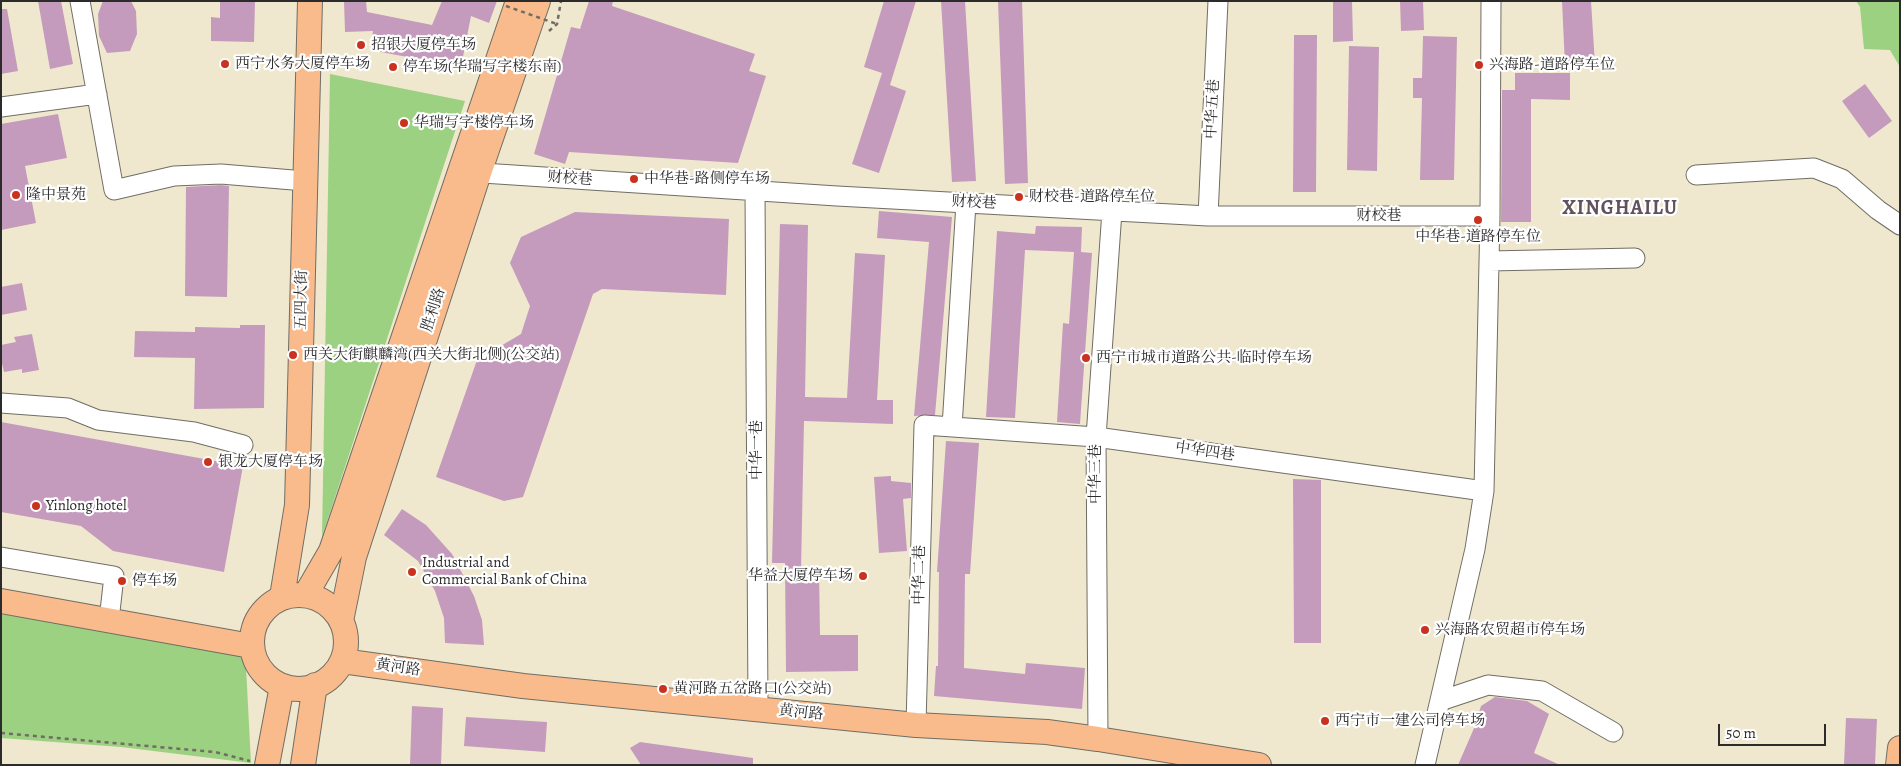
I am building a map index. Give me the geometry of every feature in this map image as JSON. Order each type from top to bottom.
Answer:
[{"type":"main road","name":"五四大街","points":[[282,597],[297,505],[310,1]]},
{"type":"main road","name":"胜利路","points":[[306,594],[331,551],[469,172],[538,1]]},
{"type":"main road","name":"胜利路","points":[[342,621],[354,557],[469,172],[512,4]]},
{"type":"main road","points":[[306,594],[326,602],[342,621],[346,637],[342,660],[330,677],[322,683],[299,689],[282,686],[270,680],[259,667],[251,646],[254,623],[263,609],[282,597],[306,594]]},
{"type":"main road","points":[[1,601],[251,646]]},
{"type":"main road","name":"黄河路","points":[[342,660],[524,686],[916,725],[1048,732],[1259,765]]},
{"type":"main road","points":[[303,765],[315,685]]},
{"type":"main road","points":[[262,764],[282,686]]},
{"type":"main road","points":[[1898,765],[1900,748]]},
{"type":"street","points":[[80,1],[114,190],[174,176],[221,174],[305,181]]},
{"type":"street","name":"中华五巷","points":[[1208,216],[1218,1]]},
{"type":"street","points":[[1426,765],[1475,549],[1484,491],[1490,216],[1491,1]]},
{"type":"street","points":[[1,107],[97,94]]},
{"type":"street","points":[[1696,175],[1814,168],[1842,179],[1878,210],[1900,225]]},
{"type":"street","name":"财校巷","points":[[469,172],[1208,216],[1490,216]]},
{"type":"street","name":"中华一巷","points":[[755,190],[758,709]]},
{"type":"street","points":[[952,427],[966,203]]},
{"type":"street","name":"中华三巷","points":[[1098,739],[1096,437],[1112,210]]},
{"type":"street","points":[[1489,261],[1636,258]]},
{"type":"street","points":[[1,403],[68,408],[98,420],[194,432],[244,445]]},
{"type":"street","name":"中华四巷","points":[[924,425],[1096,437],[1484,491]]},
{"type":"street","name":"中华二巷","points":[[916,725],[924,425]]},
{"type":"street","points":[[1,557],[114,576],[109,620]]},
{"type":"street","points":[[1440,702],[1488,685],[1542,691],[1613,732]]},
{"type":"path","points":[[512,4],[557,24],[561,1]]},
{"type":"path","points":[[1,733],[215,752],[262,764]]},
{"type":"green space","points":[[1856,1],[1900,1],[1900,67],[1890,50],[1864,49],[1860,7]]},
{"type":"green space","points":[[330,74],[465,101],[322,537]]},
{"type":"green space","points":[[1,614],[238,649],[246,667],[251,763],[121,747],[1,738]]},
{"type":"building","points":[[38,1],[61,1],[73,64],[50,69]]},
{"type":"building","points":[[103,1],[131,1],[136,11],[137,34],[130,51],[107,53],[99,36],[98,14]]},
{"type":"building","points":[[220,1],[255,1],[254,42],[211,41],[211,17],[220,18]]},
{"type":"building","points":[[344,1],[366,1],[367,12],[432,25],[442,1],[497,1],[489,23],[471,16],[461,67],[370,50],[373,31],[345,32]]},
{"type":"building","points":[[589,1],[613,1],[612,6],[755,54],[749,71],[766,76],[738,163],[569,152],[565,164],[534,154],[571,27],[580,29]]},
{"type":"building","points":[[884,1],[916,1],[890,85],[906,91],[879,173],[852,164],[882,73],[864,67]]},
{"type":"building","points":[[941,1],[965,1],[976,181],[952,182]]},
{"type":"building","points":[[998,1],[1022,1],[1028,183],[1005,184]]},
{"type":"building","points":[[1333,1],[1352,1],[1353,41],[1333,42]]},
{"type":"building","points":[[1400,1],[1423,1],[1424,30],[1401,31]]},
{"type":"building","points":[[1562,1],[1591,1],[1595,65],[1565,66]]},
{"type":"building","points":[[1,9],[7,9],[18,71],[1,74]]},
{"type":"building","points":[[1294,35],[1317,35],[1316,192],[1293,192]]},
{"type":"building","points":[[1423,36],[1457,37],[1454,180],[1420,180],[1422,98],[1413,98],[1413,78],[1422,78]]},
{"type":"building","points":[[1349,46],[1379,47],[1377,171],[1347,170]]},
{"type":"building","points":[[1515,73],[1570,73],[1570,100],[1531,99],[1531,222],[1501,222],[1502,90],[1515,90]]},
{"type":"building","points":[[1865,84],[1892,121],[1869,138],[1842,101]]},
{"type":"building","name":"隆中景苑","points":[[58,114],[67,158],[25,166],[36,223],[1,230],[1,124]]},
{"type":"building","points":[[229,186],[227,297],[185,296],[186,187]]},
{"type":"building","points":[[879,211],[952,217],[935,415],[914,416],[929,242],[877,238]]},
{"type":"building","points":[[575,212],[729,219],[726,295],[602,289],[593,294],[523,497],[504,501],[436,477],[477,360],[521,334],[530,306],[510,263],[521,237]]},
{"type":"building","points":[[780,224],[808,225],[805,397],[847,398],[855,253],[885,255],[877,400],[893,400],[893,424],[804,421],[801,571],[819,570],[820,635],[858,635],[858,671],[786,672],[785,563],[772,563]]},
{"type":"building","points":[[1036,226],[1082,227],[1081,252],[1092,253],[1080,424],[1057,422],[1063,323],[1069,324],[1074,252],[1025,250],[1015,418],[986,417],[997,231],[1035,234]]},
{"type":"building","points":[[22,283],[27,310],[1,315],[1,287]]},
{"type":"building","points":[[240,325],[265,325],[264,408],[194,409],[195,358],[134,357],[135,331],[195,332],[195,327],[240,328]]},
{"type":"building","points":[[32,334],[39,370],[22,373],[22,369],[4,372],[1,359],[1,345],[16,342],[14,337]]},
{"type":"building","points":[[1,422],[243,466],[224,572],[113,551],[81,526],[1,512]]},
{"type":"building","points":[[946,441],[979,443],[970,574],[965,574],[964,668],[1025,674],[1026,663],[1085,668],[1082,709],[934,696],[936,666],[938,666],[939,572],[937,572]]},
{"type":"building","points":[[891,476],[891,481],[911,483],[911,498],[903,499],[907,551],[879,553],[874,477]]},
{"type":"building","points":[[1293,479],[1321,480],[1321,643],[1294,643]]},
{"type":"building","points":[[402,509],[426,525],[452,554],[474,596],[482,620],[484,645],[445,643],[444,618],[435,591],[418,561],[384,535]]},
{"type":"building","points":[[1495,697],[1527,701],[1549,714],[1534,753],[1560,765],[1458,765],[1475,726],[1481,706]]},
{"type":"building","points":[[412,706],[443,708],[441,765],[410,765]]},
{"type":"building","points":[[466,717],[547,722],[545,752],[464,746]]},
{"type":"building","points":[[1846,718],[1877,719],[1875,765],[1844,765]]},
{"type":"building","points":[[640,742],[753,758],[753,765],[641,765],[630,748]]},
{"type":"place","name":"招银大厦停车场","points":[[361,45]]},
{"type":"place","name":"西宁水务大厦停车场","points":[[225,64]]},
{"type":"place","name":"兴海路-道路停车位","points":[[1479,65]]},
{"type":"place","name":"停车场(华瑞写字楼东南)","points":[[393,67]]},
{"type":"place","name":"华瑞写字楼停车场","points":[[404,123]]},
{"type":"place","name":"中华巷-路侧停车场","points":[[634,179]]},
{"type":"place","name":"隆中景苑","points":[[16,195]]},
{"type":"place","name":"财校巷-道路停车位","points":[[1019,197]]},
{"type":"place","name":"中华巷-道路停车位","points":[[1478,220]]},
{"type":"place","name":"西关大街麒麟湾(西关大街北侧)(公交站)","points":[[293,355]]},
{"type":"place","name":"西宁市城市道路公共-临时停车场","points":[[1086,358]]},
{"type":"place","name":"银龙大厦停车场","points":[[208,462]]},
{"type":"place","name":"Yinlong hotel","points":[[36,506]]},
{"type":"place","name":"Industrial and Commercial Bank of China","points":[[412,572]]},
{"type":"place","name":"华益大厦停车场","points":[[863,576]]},
{"type":"place","name":"停车场","points":[[122,581]]},
{"type":"place","name":"兴海路农贸超市停车场","points":[[1425,630]]},
{"type":"place","name":"黄河路五岔路口(公交站)","points":[[663,689]]},
{"type":"place","name":"西宁市一建公司停车场","points":[[1325,721]]},
{"type":"district","name":"XINGHAILU","points":[[1620,209]]}]
